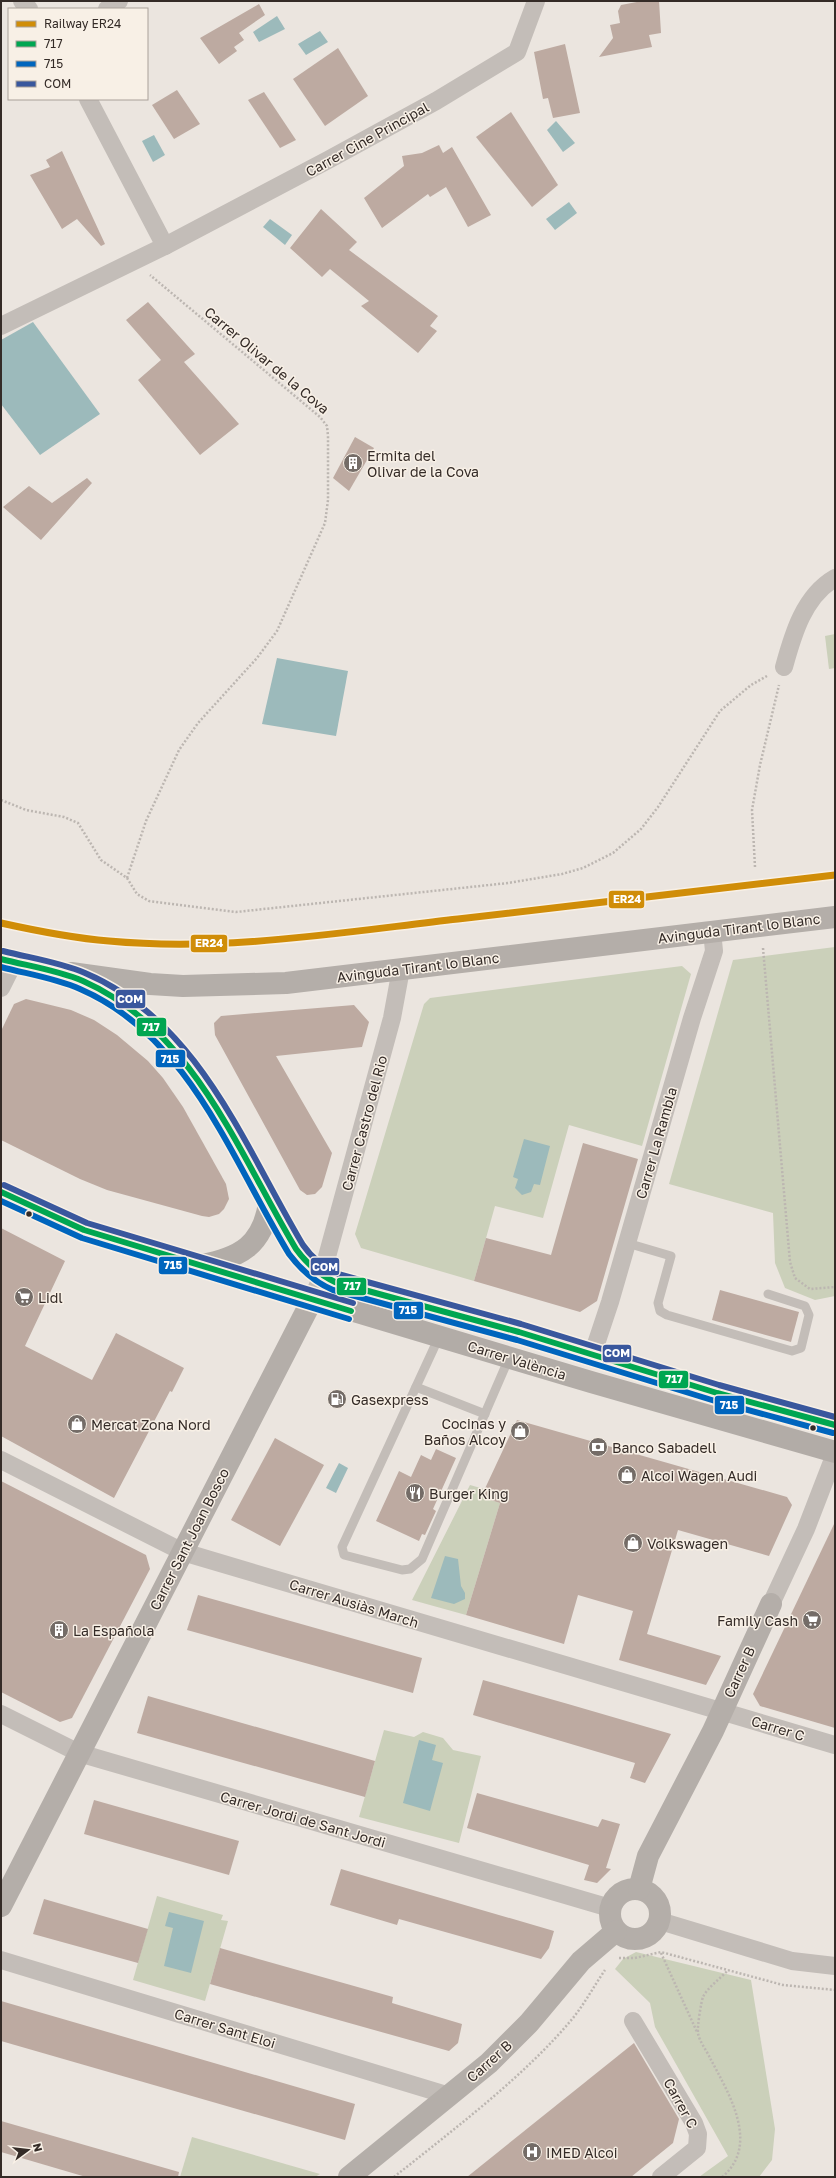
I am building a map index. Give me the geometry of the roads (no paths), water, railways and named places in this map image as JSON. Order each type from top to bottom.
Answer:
[{"type":"main road","name":"Avinguda Tirant lo Blanc","points":[[8,960],[51,969]]},
{"type":"main road","name":"Carrer València","points":[[51,969],[88,983],[111,996],[132,1010],[168,1041],[196,1075],[215,1104],[269,1203],[306,1263],[322,1275],[335,1282],[511,1330],[592,1356],[835,1425]]},
{"type":"main road","name":"Carrer València","points":[[1,1192],[84,1230],[312,1300],[835,1453]]},
{"type":"main road","points":[[200,1265],[234,1256],[246,1248],[263,1228],[269,1203]]},
{"type":"street","points":[[108,8],[119,1]]},
{"type":"street","points":[[517,52],[536,1]]},
{"type":"street","points":[[517,52],[547,1]]},
{"type":"street","name":"Carrer Cine Principal","points":[[1,326],[165,246],[423,108],[517,52]]},
{"type":"street","points":[[89,100],[165,246]]},
{"type":"street","points":[[784,667],[790,642],[808,605],[818,591],[835,578]]},
{"type":"street","name":"Avinguda Tirant lo Blanc","points":[[51,969],[143,983],[183,986],[286,983],[712,930],[835,917]]},
{"type":"street","name":"Carrer La Rambla","points":[[592,1356],[627,1243],[692,1018],[714,950],[712,930]]},
{"type":"street","points":[[1,988],[8,960]]},
{"type":"street","name":"Carrer Castro del Rio","points":[[322,1275],[392,1018],[401,969]]},
{"type":"street","points":[[312,1300],[322,1275]]},
{"type":"street","name":"Carrer Sant Joan Bosco","points":[[1,1906],[312,1300]]},
{"type":"street","name":"Carrer B","points":[[639,1889],[648,1856],[713,1731],[720,1711],[806,1528],[835,1453]]},
{"type":"street","name":"Carrer Ausiàs March","points":[[1,1460],[183,1552],[720,1711]]},
{"type":"street","name":"Carrer C","points":[[720,1711],[835,1745]]},
{"type":"street","name":"Carrer Jordi de Sant Jordi","points":[[1,1714],[79,1753],[610,1908]]},
{"type":"street","points":[[631,1889],[639,1889],[650,1894],[658,1903],[660,1909],[660,1922],[653,1932],[643,1938],[631,1939],[620,1935],[616,1931],[612,1924],[610,1908],[618,1896],[631,1889]]},
{"type":"street","points":[[660,1922],[792,1961],[835,1966]]},
{"type":"street","name":"Carrer B","points":[[349,2177],[489,2063],[530,2023],[582,1961],[616,1931]]},
{"type":"street","name":"Carrer Sant Eloi","points":[[1,1960],[450,2096]]},
{"type":"street","name":"Carrer C","points":[[633,2021],[694,2123],[698,2134],[697,2148],[661,2177]]},
{"type":"lane","points":[[627,1243],[671,1256],[658,1303],[660,1311],[668,1315],[792,1351],[801,1348],[809,1315],[805,1306],[768,1294]]},
{"type":"lane","points":[[439,1337],[342,1547],[344,1555],[402,1570],[410,1569],[422,1560],[509,1358]]},
{"type":"lane","points":[[416,1387],[485,1414]]},
{"type":"water","points":[[277,16],[285,29],[259,42],[253,32]]},
{"type":"water","points":[[320,31],[328,42],[306,55],[298,44]]},
{"type":"water","points":[[556,121],[575,143],[563,152],[547,130]]},
{"type":"water","points":[[154,135],[165,155],[153,162],[142,141]]},
{"type":"water","points":[[569,202],[577,213],[555,230],[546,219]]},
{"type":"water","points":[[270,219],[292,235],[285,245],[263,227]]},
{"type":"water","points":[[33,322],[100,414],[40,455],[1,404],[1,340]]},
{"type":"water","points":[[277,658],[348,671],[336,736],[262,724]]},
{"type":"water","points":[[524,1139],[550,1146],[540,1185],[534,1184],[531,1192],[522,1195],[515,1188],[518,1179],[513,1177]]},
{"type":"water","points":[[339,1463],[348,1468],[336,1493],[326,1488]]},
{"type":"water","points":[[445,1556],[458,1559],[461,1586],[465,1593],[465,1599],[454,1604],[431,1598]]},
{"type":"water","points":[[419,1740],[436,1745],[432,1760],[443,1763],[430,1811],[403,1803]]},
{"type":"water","points":[[169,1912],[204,1921],[191,1973],[164,1966],[173,1928],[165,1926]]},
{"type":"rail line","name":"ER24","points":[[1,923],[55,934],[109,941],[153,944],[240,942],[328,935],[835,875]]},
{"type":"place","name":"Ermita del Olivar de la Cova","points":[[353,463]]},
{"type":"place","name":"Lidl","points":[[24,1297]]},
{"type":"place","name":"Gasexpress","points":[[337,1399]]},
{"type":"place","name":"Mercat Zona Nord","points":[[77,1424]]},
{"type":"place","name":"Cocinas y Baños Alcoy","points":[[520,1431]]},
{"type":"place","name":"Banco Sabadell","points":[[598,1447]]},
{"type":"place","name":"Alcoi Wagen Audi","points":[[627,1475]]},
{"type":"place","name":"Burger King","points":[[415,1493]]},
{"type":"place","name":"Volkswagen","points":[[633,1543]]},
{"type":"place","name":"Family Cash","points":[[812,1620]]},
{"type":"place","name":"La Española","points":[[59,1630]]},
{"type":"place","name":"IMED Alcoi","points":[[532,2152]]}]
